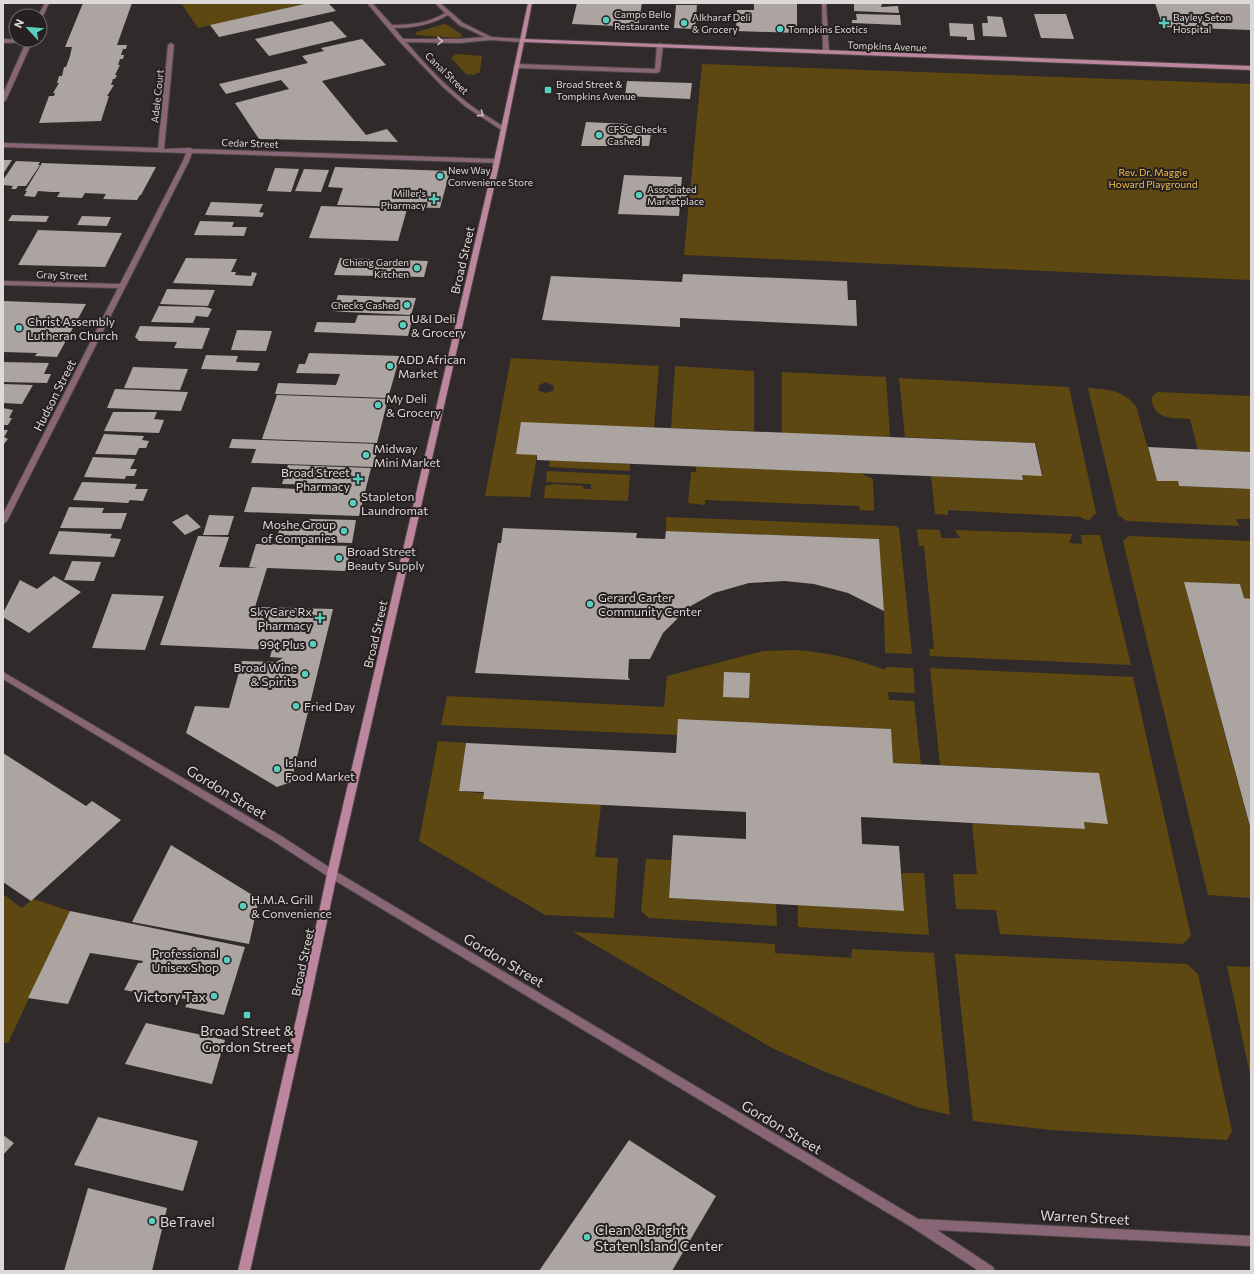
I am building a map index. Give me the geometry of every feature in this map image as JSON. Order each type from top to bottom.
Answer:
[{"type":"street","name":"Canal Street","points":[[368,3],[392,27],[401,40],[457,98],[502,128]]},
{"type":"street","name":"Canal Street","points":[[438,3],[461,24],[490,38]]},
{"type":"street","name":"Broad Street","points":[[244,1271],[303,1011],[332,874],[497,161],[502,128],[530,3]]},
{"type":"street","points":[[824,3],[826,52]]},
{"type":"street","points":[[392,27],[414,27],[433,22],[448,13]]},
{"type":"street","name":"Canal Street","points":[[401,40],[460,41],[490,38],[522,40]]},
{"type":"street","name":"Tompkins Avenue","points":[[522,40],[1251,68]]},
{"type":"street","name":"Adele Court","points":[[161,149],[171,45]]},
{"type":"street","points":[[517,66],[657,70],[660,45]]},
{"type":"street","points":[[3,100],[26,48]]},
{"type":"street","name":"Cedar Street","points":[[3,145],[497,161]]},
{"type":"street","name":"Hudson Street","points":[[3,522],[121,286],[186,161],[190,150]]},
{"type":"street","name":"Gray Street","points":[[3,283],[121,286]]},
{"type":"street","name":"Gordon Street","points":[[3,675],[272,835],[332,874],[917,1224],[989,1271]]},
{"type":"street","name":"Warren Street","points":[[917,1224],[1251,1241]]},
{"type":"green space","points":[[181,3],[309,3],[198,28]]},
{"type":"green space","points":[[444,24],[461,34],[462,37],[457,38],[415,35],[417,32]]},
{"type":"green space","points":[[456,54],[482,56],[480,72],[474,75],[466,74],[451,58]]},
{"type":"green space","name":"Rev. Dr. Maggie Howard Playground","points":[[702,64],[1251,84],[1251,280],[684,255]]},
{"type":"green space","points":[[511,358],[659,366],[654,428],[537,455],[530,497],[485,496]],"holes":[[[546,382],[554,386],[553,391],[545,393],[538,390],[539,385]]]},
{"type":"green space","points":[[675,366],[754,371],[754,431],[671,428]]},
{"type":"green space","points":[[782,372],[886,377],[890,437],[782,433]]},
{"type":"green space","points":[[899,378],[1069,387],[1096,513],[1089,520],[1083,519],[1082,517],[948,510],[948,515],[935,514],[931,476],[1023,480],[1022,475],[1042,475],[1036,443],[905,437]]},
{"type":"green space","points":[[1088,388],[1114,391],[1126,397],[1136,406],[1157,481],[1178,481],[1179,486],[1251,489],[1251,519],[1236,519],[1239,526],[1127,521],[1118,515]]},
{"type":"green space","points":[[1158,392],[1251,396],[1251,452],[1198,450],[1190,419],[1167,417],[1162,415],[1154,408],[1152,397]]},
{"type":"green space","points":[[550,460],[630,464],[630,471],[549,467]]},
{"type":"green space","points":[[696,466],[860,473],[873,479],[874,511],[860,510],[859,506],[705,500],[705,505],[688,503],[691,472],[696,472]]},
{"type":"green space","points":[[547,471],[630,475],[628,501],[544,498],[545,486],[554,484],[583,486],[583,489],[591,489],[591,484],[546,482]]},
{"type":"green space","points":[[666,517],[895,526],[899,528],[912,654],[885,653],[884,611],[878,539],[666,531]]},
{"type":"green space","points":[[917,529],[940,530],[941,538],[960,538],[955,530],[1072,534],[1069,543],[1082,544],[1081,535],[1100,535],[1131,665],[930,656],[929,649],[934,649],[924,546],[919,546]]},
{"type":"green space","points":[[1129,536],[1251,541],[1251,599],[1244,598],[1240,584],[1184,582],[1251,832],[1251,898],[1208,895],[1123,541]]},
{"type":"green space","points":[[795,650],[818,652],[841,657],[886,670],[886,667],[913,668],[915,693],[888,692],[889,700],[914,701],[921,764],[893,763],[890,729],[679,719],[677,735],[441,725],[447,696],[664,707],[667,676],[763,651]]},
{"type":"green space","points":[[930,668],[1133,677],[1191,936],[1183,944],[1000,934],[996,910],[956,909],[953,874],[977,874],[972,823],[1085,829],[1084,822],[1108,823],[1098,773],[940,765]]},
{"type":"green space","points":[[438,741],[466,743],[459,791],[601,805],[595,857],[618,858],[614,918],[545,915],[419,841]]},
{"type":"green space","points":[[646,859],[671,860],[669,898],[776,904],[777,926],[649,918],[641,911]]},
{"type":"green space","points":[[902,873],[924,873],[929,935],[798,927],[798,905],[904,911]]},
{"type":"green space","points":[[3,894],[22,908],[33,899],[70,911],[8,1043],[3,1043]]},
{"type":"green space","points":[[573,932],[775,944],[775,953],[851,958],[852,949],[934,953],[950,1115],[917,1107],[823,1071],[772,1048]]},
{"type":"green space","points":[[955,954],[1187,964],[1198,974],[1232,1131],[1227,1140],[1051,1130],[973,1121]]},
{"type":"green space","points":[[1227,966],[1251,967],[1251,1079]]},
{"type":"building","points":[[83,3],[132,3],[117,45],[127,45],[126,49],[123,49],[121,55],[124,55],[123,59],[120,59],[118,65],[120,65],[115,75],[117,75],[115,79],[113,79],[111,85],[114,85],[107,96],[109,96],[101,121],[39,123],[49,96],[54,96],[55,93],[53,93],[59,83],[57,83],[59,76],[62,76],[64,67],[66,67],[72,47],[65,47]]},
{"type":"building","points":[[309,3],[328,3],[336,11],[219,37],[210,25]]},
{"type":"building","points":[[577,3],[642,3],[638,27],[572,24]]},
{"type":"building","points":[[754,3],[797,3],[797,33],[736,31],[737,10],[754,10]]},
{"type":"building","points":[[854,3],[882,4],[881,7],[898,6],[899,13],[854,11]]},
{"type":"building","points":[[1155,3],[1251,3],[1251,30],[1163,27]]},
{"type":"building","points":[[676,5],[697,5],[695,29],[674,28]]},
{"type":"building","points":[[856,14],[900,15],[901,25],[852,23],[852,20],[857,20]]},
{"type":"building","points":[[1034,14],[1066,14],[1074,39],[1041,38]]},
{"type":"building","points":[[987,16],[1002,17],[1007,37],[983,36],[982,23],[988,23]]},
{"type":"building","points":[[332,21],[347,37],[269,56],[255,39]]},
{"type":"building","points":[[949,23],[973,24],[975,40],[967,40],[967,37],[950,36]]},
{"type":"building","points":[[362,39],[386,65],[322,81],[366,135],[387,129],[398,142],[259,139],[235,103],[289,89],[281,80],[226,94],[219,84],[308,63],[302,56],[324,51],[321,48]]},
{"type":"building","points":[[627,81],[692,83],[690,99],[625,96]]},
{"type":"building","points":[[586,122],[628,124],[628,127],[652,128],[649,146],[581,146]]},
{"type":"building","points":[[3,160],[12,160],[3,174]]},
{"type":"building","points":[[16,161],[40,162],[38,165],[40,165],[26,186],[18,186],[16,189],[11,189],[13,186],[3,185],[3,180]]},
{"type":"building","points":[[42,163],[156,167],[137,200],[103,199],[106,194],[85,193],[82,198],[57,197],[60,192],[38,191],[35,197],[24,196],[27,191],[25,191]]},
{"type":"building","points":[[335,167],[450,171],[440,208],[337,205],[343,188],[328,187]]},
{"type":"building","points":[[275,168],[299,169],[291,192],[267,191]]},
{"type":"building","points":[[304,169],[329,170],[321,192],[295,191]]},
{"type":"building","points":[[624,175],[682,177],[681,188],[689,189],[687,197],[681,196],[679,216],[618,214]]},
{"type":"building","points":[[211,202],[263,204],[259,212],[264,213],[262,217],[205,215]]},
{"type":"building","points":[[321,206],[407,209],[398,241],[309,238]]},
{"type":"building","points":[[12,215],[49,216],[46,222],[8,221]]},
{"type":"building","points":[[82,216],[111,217],[107,226],[77,225]]},
{"type":"building","points":[[200,221],[234,222],[232,227],[247,227],[244,236],[194,235]]},
{"type":"building","points":[[38,230],[122,233],[105,267],[18,265]]},
{"type":"building","points":[[186,258],[237,259],[231,272],[236,272],[235,275],[251,276],[252,272],[257,273],[252,286],[173,283]]},
{"type":"building","points":[[340,258],[428,261],[424,277],[334,275]]},
{"type":"building","points":[[683,274],[847,281],[848,300],[856,300],[857,326],[680,318],[680,327],[542,320],[551,276],[682,282]]},
{"type":"building","points":[[167,289],[215,290],[208,306],[160,304]]},
{"type":"building","points":[[338,295],[416,298],[411,315],[333,311]]},
{"type":"building","points":[[3,301],[86,304],[57,357],[35,356],[37,353],[3,352]]},
{"type":"building","points":[[159,306],[206,307],[212,309],[208,317],[196,316],[193,323],[151,322]]},
{"type":"building","points":[[358,315],[413,316],[408,336],[314,332],[317,322],[355,323]]},
{"type":"building","points":[[140,326],[210,328],[202,349],[174,348],[177,342],[139,341],[135,337]]},
{"type":"building","points":[[237,330],[272,331],[266,351],[231,350]]},
{"type":"building","points":[[309,353],[400,356],[388,398],[275,394],[278,383],[336,385],[340,374],[296,373],[299,364],[305,364]]},
{"type":"building","points":[[206,355],[238,356],[236,362],[260,363],[257,371],[201,369]]},
{"type":"building","points":[[3,362],[49,363],[44,374],[51,374],[47,383],[3,382]]},
{"type":"building","points":[[133,367],[188,369],[180,390],[124,388]]},
{"type":"building","points":[[3,384],[33,385],[22,404],[3,403]]},
{"type":"building","points":[[115,389],[188,392],[181,411],[107,408]]},
{"type":"building","points":[[277,395],[388,399],[377,443],[262,439]]},
{"type":"building","points":[[3,408],[13,410],[9,418],[12,418],[8,425],[3,425]]},
{"type":"building","points":[[113,412],[157,412],[154,419],[164,420],[159,433],[104,431]]},
{"type":"building","points":[[521,422],[1035,443],[1042,476],[1022,475],[1023,480],[537,460],[537,455],[516,454]]},
{"type":"building","points":[[3,430],[8,430],[4,437],[8,439],[3,445]]},
{"type":"building","points":[[104,434],[144,436],[142,440],[149,441],[146,448],[139,448],[136,455],[95,454]]},
{"type":"building","points":[[232,439],[379,444],[373,467],[251,463],[256,449],[229,448]]},
{"type":"building","points":[[1148,447],[1251,452],[1251,489],[1179,486],[1178,481],[1157,481]]},
{"type":"building","points":[[93,457],[135,459],[130,469],[137,469],[134,476],[126,476],[125,479],[84,477]]},
{"type":"building","points":[[288,465],[371,468],[359,516],[244,512],[252,487],[319,490],[320,485],[282,484]]},
{"type":"building","points":[[82,482],[137,484],[135,489],[148,489],[143,501],[130,500],[128,503],[73,500]]},
{"type":"building","points":[[69,507],[104,508],[102,513],[127,513],[121,529],[60,528]]},
{"type":"building","points":[[187,514],[201,527],[185,535],[172,522]]},
{"type":"building","points":[[209,515],[234,516],[228,535],[203,535]]},
{"type":"building","points":[[309,519],[356,520],[352,543],[276,541],[280,527],[307,528]]},
{"type":"building","name":"Gerard Carter Community Center","points":[[503,528],[637,533],[636,538],[665,539],[666,531],[879,539],[884,611],[848,593],[814,584],[785,581],[749,583],[714,593],[689,607],[663,633],[650,659],[629,659],[628,677],[630,680],[475,673],[498,543],[501,543]]},
{"type":"building","points":[[59,531],[112,534],[110,538],[121,539],[114,557],[49,554]]},
{"type":"building","points":[[198,536],[229,537],[219,567],[258,568],[249,567],[256,544],[352,546],[345,571],[267,568],[255,607],[333,609],[291,782],[277,787],[186,733],[195,706],[229,708],[242,661],[276,662],[283,658],[270,657],[272,650],[160,645]]},
{"type":"building","points":[[72,561],[101,562],[94,581],[64,580]]},
{"type":"building","points":[[54,576],[81,592],[29,633],[3,617],[3,613],[20,580],[37,589]]},
{"type":"building","points":[[1184,582],[1240,584],[1244,598],[1251,599],[1251,830]]},
{"type":"building","points":[[112,594],[164,596],[145,650],[92,648]]},
{"type":"building","points":[[724,672],[750,673],[749,698],[723,697]]},
{"type":"building","points":[[678,719],[891,729],[893,763],[1099,773],[1108,824],[1084,822],[1085,829],[861,817],[862,844],[899,846],[904,911],[669,898],[673,835],[746,839],[746,812],[483,799],[484,792],[459,791],[466,743],[676,753]]},
{"type":"building","points":[[3,753],[86,806],[92,801],[121,820],[31,901],[3,882]]},
{"type":"building","points":[[171,845],[259,899],[249,944],[132,922]]},
{"type":"building","points":[[70,911],[245,947],[224,1015],[185,1007],[189,1000],[159,993],[157,996],[124,990],[138,963],[142,963],[143,961],[90,953],[68,1004],[28,998]]},
{"type":"building","points":[[146,1023],[225,1040],[212,1084],[125,1064]]},
{"type":"building","points":[[98,1117],[198,1141],[183,1191],[74,1165]]},
{"type":"building","points":[[3,1135],[14,1143],[3,1155]]},
{"type":"building","points":[[629,1140],[716,1196],[672,1271],[539,1271]]},
{"type":"building","points":[[88,1188],[167,1208],[152,1271],[64,1271]]},
{"type":"place","name":"Campo Bello Restaurante","points":[[606,20]]},
{"type":"place","name":"Alkharaf Deli & Grocery","points":[[684,23]]},
{"type":"place","name":"Bayley Seton Hospital","points":[[1164,23]]},
{"type":"place","name":"Tompkins Exotics","points":[[780,29]]},
{"type":"place","name":"Broad Street & Tompkins Avenue","points":[[548,90]]},
{"type":"place","name":"CFSC Checks Cashed","points":[[599,135]]},
{"type":"place","name":"New Way Convenience Store","points":[[440,176]]},
{"type":"place","name":"Associated Marketplace","points":[[639,195]]},
{"type":"place","name":"Miller's Pharmacy","points":[[434,199]]},
{"type":"place","name":"Chieng Garden Kitchen","points":[[417,268]]},
{"type":"place","name":"Checks Cashed","points":[[407,305]]},
{"type":"place","name":"U&I Deli & Grocery","points":[[403,325]]},
{"type":"place","name":"Christ Assembly Lutheran Church","points":[[19,328]]},
{"type":"place","name":"ADD African Market","points":[[390,366]]},
{"type":"place","name":"My Deli & Grocery","points":[[378,405]]},
{"type":"place","name":"Midway Mini Market","points":[[366,455]]},
{"type":"place","name":"Broad Street Pharmacy","points":[[358,479]]},
{"type":"place","name":"Stapleton Laundromat","points":[[353,503]]},
{"type":"place","name":"Moshe Group of Companies","points":[[344,531]]},
{"type":"place","name":"Broad Street Beauty Supply","points":[[339,558]]},
{"type":"place","name":"Gerard Carter Community Center","points":[[590,604]]},
{"type":"place","name":"SkyCare Rx Pharmacy","points":[[320,618]]},
{"type":"place","name":"99¢ Plus","points":[[313,644]]},
{"type":"place","name":"Broad Wine & Spirits","points":[[305,674]]},
{"type":"place","name":"Fried Day","points":[[296,706]]},
{"type":"place","name":"Island Food Market","points":[[277,769]]},
{"type":"place","name":"H.M.A. Grill & Convenience","points":[[243,906]]},
{"type":"place","name":"Professional Unisex Shop","points":[[227,960]]},
{"type":"place","name":"Victory Tax","points":[[214,996]]},
{"type":"place","name":"Broad Street & Gordon Street","points":[[247,1015]]},
{"type":"place","name":"BeTravel","points":[[152,1221]]},
{"type":"place","name":"Clean & Bright Staten Island Center","points":[[587,1237]]}]
